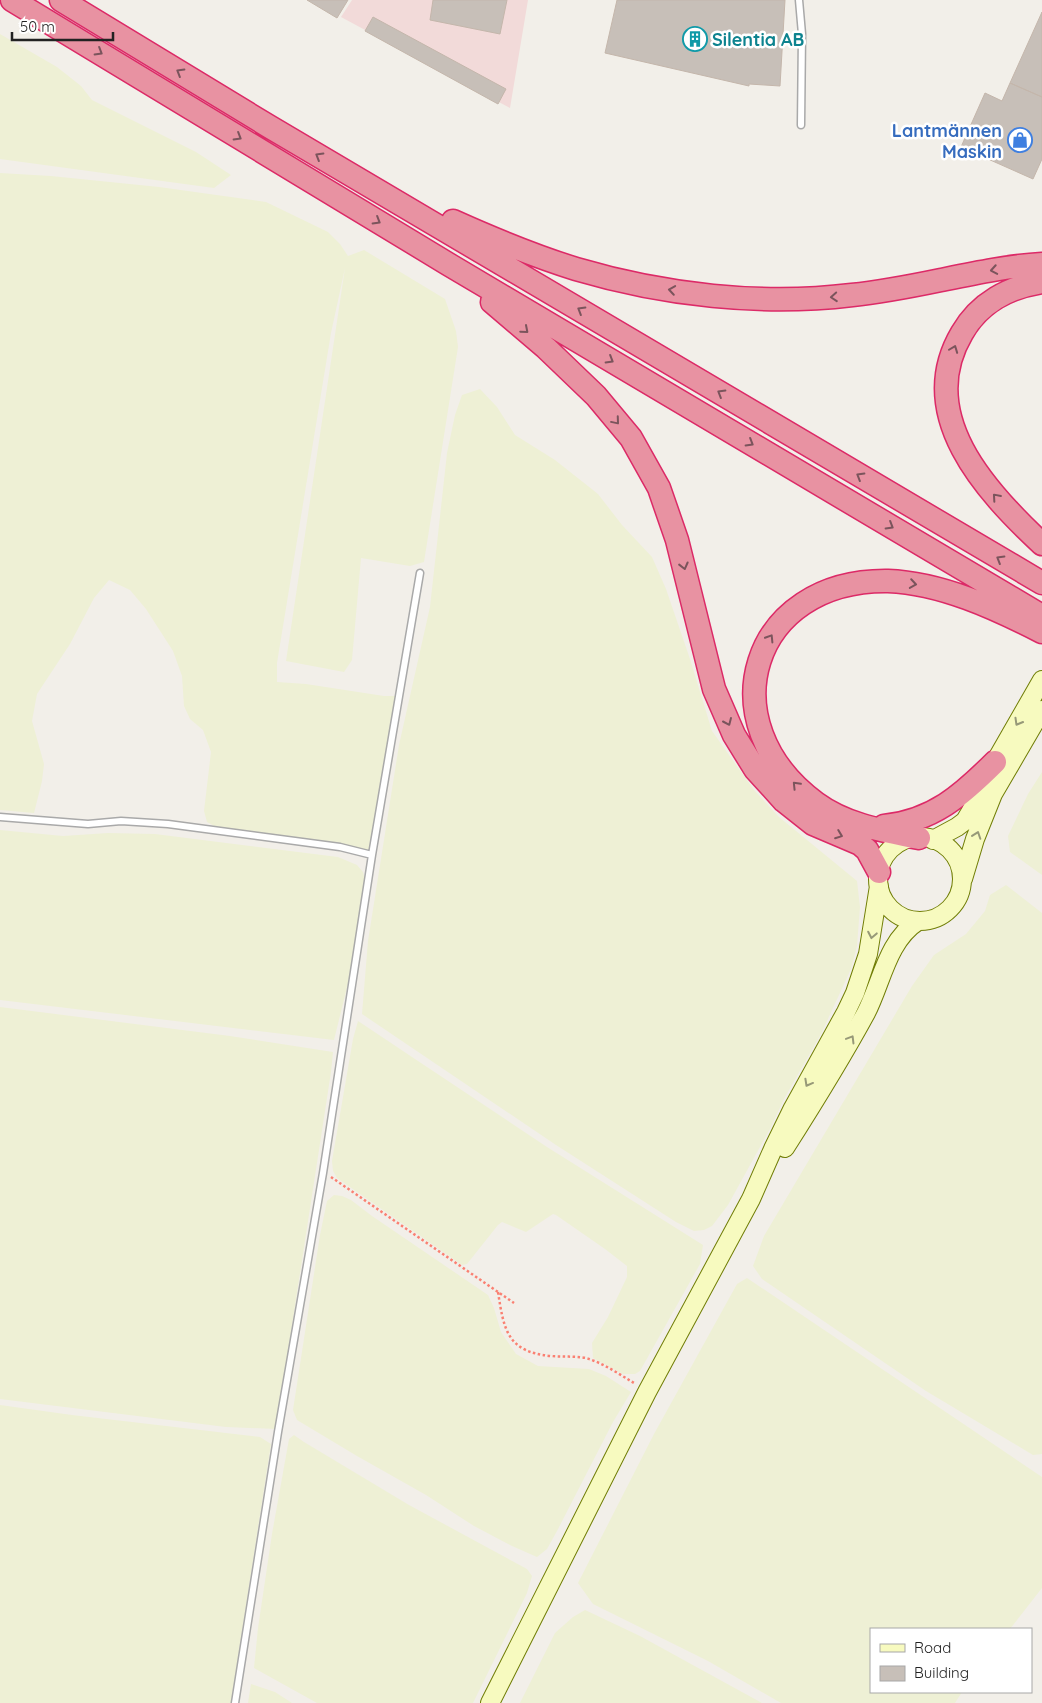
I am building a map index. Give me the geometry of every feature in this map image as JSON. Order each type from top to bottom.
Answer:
[{"type":"highway","points":[[12,0],[1041,626]]},
{"type":"highway","points":[[61,0],[361,181],[1042,584]]},
{"type":"highway","points":[[361,181],[549,260],[629,283],[708,295],[785,299],[850,296],[904,288],[996,269],[1042,264]]},
{"type":"highway","points":[[448,264],[546,348],[596,396],[631,438],[659,488],[674,531],[714,690],[734,735],[755,769],[784,801],[813,824],[860,844],[867,850],[879,879]]},
{"type":"highway","points":[[1042,282],[1011,289],[997,296],[974,315],[952,353],[946,383],[949,412],[959,442],[967,456],[994,495],[1020,524],[1042,544]]},
{"type":"highway","points":[[926,839],[869,828],[831,812],[805,794],[780,766],[763,737],[754,702],[754,684],[762,651],[782,622],[795,609],[830,590],[868,582],[911,583],[953,594],[1041,626]]},
{"type":"highway","points":[[869,828],[925,817],[960,795],[995,762]]},
{"type":"main road","points":[[490,1703],[648,1392],[751,1199],[773,1149],[855,992],[872,935],[879,879],[884,859],[893,848],[905,840],[926,839],[957,827],[964,821],[1042,680]]},
{"type":"main road","points":[[879,879],[884,900],[892,910],[904,918],[918,921],[932,919],[945,913],[959,896],[975,839],[993,794],[1042,710]]},
{"type":"main road","points":[[926,839],[944,845],[953,854],[959,864],[962,881]]},
{"type":"main road","points":[[751,1199],[804,1118],[866,1013],[896,943],[904,931],[918,921]]},
{"type":"lane","points":[[799,0],[802,34],[801,125]]},
{"type":"lane","points":[[235,1703],[278,1432],[323,1173],[372,855],[420,573]]},
{"type":"lane","points":[[0,817],[88,824],[121,822],[168,824],[340,847],[372,855]]},
{"type":"path","points":[[323,1173],[514,1303]]},
{"type":"path","points":[[498,1292],[505,1328],[512,1341],[524,1349],[537,1354],[587,1359],[615,1372],[648,1392]]},
{"type":"shaded area","points":[[352,0],[528,0],[510,108],[341,17]]},
{"type":"green space","points":[[0,34],[57,67],[81,86],[92,100],[196,152],[231,175],[214,188],[0,159]]},
{"type":"green space","points":[[0,173],[159,187],[266,202],[328,232],[340,244],[348,256],[364,250],[445,299],[456,331],[458,347],[424,562],[410,566],[361,558],[352,660],[344,672],[286,661],[345,268],[331,333],[277,663],[277,682],[396,696],[370,850],[218,828],[207,822],[204,811],[211,752],[203,730],[190,719],[184,706],[182,676],[173,651],[146,609],[130,590],[109,580],[94,598],[70,644],[37,694],[32,721],[44,764],[34,813],[0,810]]},
{"type":"green space","points":[[480,389],[497,407],[515,435],[555,460],[598,494],[622,525],[652,557],[666,589],[712,731],[754,790],[779,817],[857,881],[860,907],[857,946],[851,969],[821,1034],[728,1205],[712,1226],[704,1230],[694,1231],[676,1222],[556,1145],[362,1014],[368,941],[399,745],[430,607],[447,453],[455,415],[462,395]]},
{"type":"green space","points":[[1042,772],[1042,875],[1010,852],[1008,836],[1028,794]]},
{"type":"green space","points":[[0,830],[63,836],[108,833],[155,834],[338,857],[357,865],[363,872],[365,881],[353,963],[334,1040],[0,1000]]},
{"type":"green space","points":[[1006,885],[1042,913],[1042,1454],[1033,1455],[926,1391],[762,1279],[753,1266],[764,1236],[912,986],[934,955],[966,934],[985,911],[990,895]]},
{"type":"green space","points":[[0,1007],[230,1036],[333,1052],[276,1429],[226,1427],[0,1399]]},
{"type":"green space","points":[[358,1021],[547,1147],[703,1245],[700,1264],[640,1371],[635,1374],[623,1374],[593,1358],[592,1343],[608,1317],[627,1277],[627,1266],[556,1215],[553,1214],[526,1232],[502,1222],[467,1264],[462,1265],[337,1178],[333,1171],[332,1161],[353,1039]]},
{"type":"green space","points":[[334,1195],[351,1200],[488,1295],[501,1332],[516,1354],[538,1366],[589,1369],[606,1376],[631,1392],[613,1422],[547,1549],[537,1557],[474,1526],[426,1495],[297,1420],[293,1410],[320,1235],[327,1201]]},
{"type":"green space","points":[[747,1278],[1042,1477],[1042,1588],[1011,1628],[870,1628],[870,1693],[961,1693],[955,1703],[781,1703],[708,1661],[593,1604],[578,1583],[654,1434],[737,1284]]},
{"type":"green space","points":[[0,1405],[260,1437],[271,1444],[231,1703],[0,1703]]},
{"type":"green space","points":[[294,1435],[409,1505],[527,1569],[532,1576],[527,1593],[473,1703],[317,1703],[254,1668],[272,1534],[289,1439]]},
{"type":"green space","points":[[585,1610],[640,1636],[762,1703],[520,1703],[555,1633],[573,1617]]},
{"type":"green space","points":[[251,1684],[275,1692],[292,1703],[248,1703]]},
{"type":"building","points":[[307,0],[348,0],[337,18]]},
{"type":"building","points":[[433,0],[507,0],[500,34],[430,20]]},
{"type":"building","name":"Silentia AB","points":[[617,0],[785,0],[780,86],[749,84],[749,86],[605,53]]},
{"type":"building","points":[[1042,12],[1042,97],[1010,83]]},
{"type":"building","points":[[373,17],[506,89],[498,104],[365,31]]},
{"type":"building","points":[[1010,83],[1042,97],[1042,159],[1033,179],[961,147],[985,93],[1002,101]]},
{"type":"place","name":"Silentia AB","points":[[695,39]]},
{"type":"place","name":"Lantmännen Maskin","points":[[1020,140]]}]
